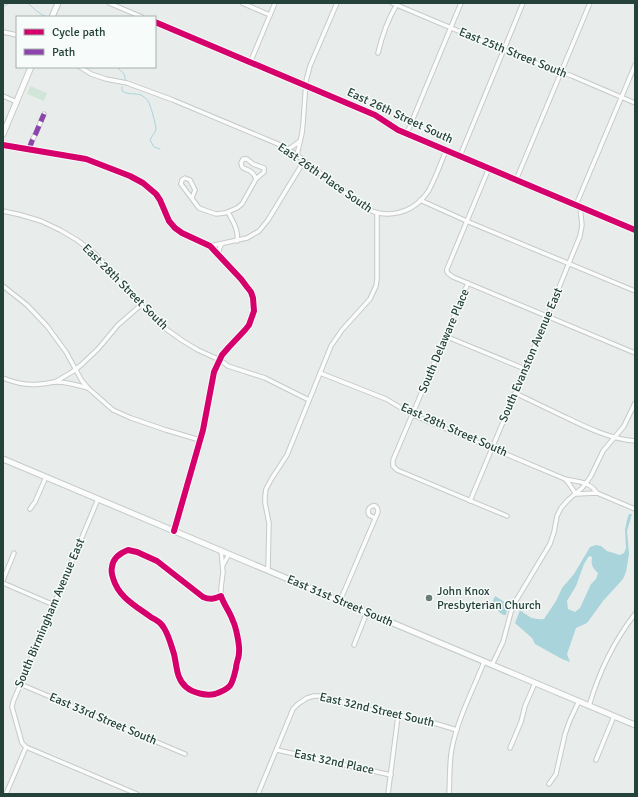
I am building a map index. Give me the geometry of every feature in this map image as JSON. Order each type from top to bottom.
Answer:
[{"type":"main road","points":[[52,16],[58,3]]},
{"type":"main road","points":[[3,134],[31,68]]},
{"type":"main road","name":"East 31st Street South","points":[[3,459],[635,725]]},
{"type":"street","points":[[109,3],[140,16]]},
{"type":"street","points":[[242,3],[270,15]]},
{"type":"street","points":[[250,63],[275,3]]},
{"type":"street","points":[[297,155],[302,133],[305,86],[310,66],[337,3]]},
{"type":"street","name":"East 25th Street South","points":[[392,3],[532,62],[635,103]]},
{"type":"street","points":[[407,133],[461,3]]},
{"type":"street","points":[[460,156],[523,3]]},
{"type":"street","points":[[516,180],[590,3]]},
{"type":"street","points":[[378,53],[384,32],[397,4]]},
{"type":"street","name":"East 26th Street South","points":[[156,22],[380,117],[390,125],[407,133],[635,230]]},
{"type":"street","points":[[3,32],[16,35]]},
{"type":"street","name":"South Evanston Avenue East","points":[[470,501],[569,263],[581,231],[582,219],[578,206],[635,65]]},
{"type":"street","name":"East 26th Place South","points":[[82,68],[91,74],[106,79],[127,83],[173,100],[272,141],[304,160],[362,206],[377,213],[399,213],[410,208],[420,200]]},
{"type":"street","points":[[3,96],[16,102]]},
{"type":"street","points":[[29,149],[44,114]]},
{"type":"street","points":[[287,149],[300,141]]},
{"type":"street","points":[[3,145],[86,159],[130,176],[143,183],[156,194],[169,221],[175,228],[182,233],[210,246],[247,287],[253,298],[253,316],[249,325],[229,347],[214,372],[200,440],[174,531]]},
{"type":"street","points":[[446,150],[428,191],[420,200],[635,291]]},
{"type":"street","points":[[192,198],[195,190],[190,180],[185,178],[182,180],[181,184],[198,207],[216,214],[228,212],[242,204],[256,179],[264,172],[264,168],[253,164],[248,159],[243,159],[241,163],[242,167],[251,171],[256,179]]},
{"type":"street","points":[[210,246],[237,241],[252,236],[259,231],[268,220],[304,160]]},
{"type":"street","points":[[489,168],[446,271],[447,274],[635,353]]},
{"type":"street","name":"East 28th Street South","points":[[3,211],[41,221],[77,240],[101,260],[158,322],[198,350],[220,360],[228,366],[265,378],[309,400]]},
{"type":"street","points":[[228,212],[237,229],[237,241]]},
{"type":"street","points":[[268,570],[269,523],[265,503],[266,488],[287,454],[331,346],[336,337],[374,293],[378,266],[377,213]]},
{"type":"street","points":[[218,255],[222,244]]},
{"type":"street","name":"South Delaware Place","points":[[468,283],[393,460],[393,466],[397,470],[470,501]]},
{"type":"street","points":[[3,286],[27,305],[47,326],[88,388],[113,410],[159,428],[200,440]]},
{"type":"street","points":[[55,382],[76,369],[98,349],[118,325],[141,305]]},
{"type":"street","points":[[445,336],[525,369]]},
{"type":"street","name":"East 28th Street South","points":[[320,373],[386,399],[413,414],[565,479],[573,482],[586,483]]},
{"type":"street","points":[[3,378],[15,383],[41,384],[65,382],[88,388]]},
{"type":"street","points":[[515,393],[583,426],[614,438],[635,441]]},
{"type":"street","points":[[492,665],[502,642],[514,604],[550,544],[559,512],[568,500],[576,494],[591,476],[603,451],[624,426],[635,403]]},
{"type":"street","points":[[30,509],[35,502],[46,477]]},
{"type":"street","points":[[565,479],[576,494]]},
{"type":"street","points":[[586,483],[597,493]]},
{"type":"street","points":[[576,494],[597,493],[635,509]]},
{"type":"street","name":"South Birmingham Avenue East","points":[[26,747],[22,743],[12,707],[13,702],[98,499]]},
{"type":"street","points":[[470,501],[507,516]]},
{"type":"street","points":[[340,601],[375,518]]},
{"type":"street","points":[[221,550],[224,572],[221,596],[233,621],[239,648],[239,657],[231,685],[215,694],[209,695],[204,695],[190,689],[182,682],[176,669],[174,654],[163,627],[159,621],[149,616],[125,598],[115,585],[111,568],[114,560],[120,554],[128,550],[132,551],[157,560],[203,597],[212,600],[221,596]]},
{"type":"street","points":[[3,580],[14,553]]},
{"type":"street","points":[[223,566],[229,554]]},
{"type":"street","points":[[3,584],[54,605]]},
{"type":"street","points":[[354,644],[367,612]]},
{"type":"street","points":[[590,706],[597,682],[608,656],[625,627],[635,614]]},
{"type":"street","points":[[449,794],[451,753],[457,730],[484,662]]},
{"type":"street","points":[[510,748],[535,683]]},
{"type":"street","name":"East 33rd Street South","points":[[20,684],[186,754]]},
{"type":"street","name":"East 32nd Street South","points":[[277,750],[293,709],[305,699],[318,695],[372,710],[424,720],[457,730]]},
{"type":"street","points":[[549,784],[556,774],[565,734],[570,720],[580,701]]},
{"type":"street","points":[[388,794],[398,716]]},
{"type":"street","points":[[596,760],[614,716]]},
{"type":"street","points":[[6,794],[26,747],[137,794]]},
{"type":"street","points":[[258,794],[277,750]]},
{"type":"street","name":"East 32nd Place","points":[[277,750],[391,775]]},
{"type":"green space","points":[[30,86],[47,93],[44,101],[27,94]]},
{"type":"water","points":[[629,514],[632,514],[627,531],[629,554],[626,572],[623,579],[603,601],[587,623],[576,628],[567,654],[570,662],[535,644],[532,638],[515,623],[520,610],[531,618],[544,619],[556,601],[562,588],[574,574],[590,547],[596,545],[601,546],[607,551],[620,555],[624,553],[626,548],[625,530]],"holes":[[[589,556],[592,557],[592,566],[598,573],[580,608],[575,612],[568,609],[567,601],[576,586],[584,564]]]},
{"type":"water","points":[[495,596],[508,605],[506,615],[501,614],[496,608],[493,601]]},
{"type":"waterway","points":[[3,7],[9,3]]},
{"type":"waterway","points":[[28,3],[39,13],[45,16]]},
{"type":"waterway","points":[[118,68],[124,74],[125,81]]},
{"type":"waterway","points":[[122,87],[122,91],[141,95],[148,101],[153,114],[156,129],[150,140],[154,147],[160,149]]},
{"type":"marked path","points":[[29,149],[44,114]]},
{"type":"cycle path","points":[[156,22],[375,115],[398,130],[635,230]]},
{"type":"cycle path","points":[[3,145],[86,159],[130,176],[143,183],[156,194],[169,221],[175,228],[182,233],[210,246],[251,292],[254,311],[249,325],[222,355],[214,372],[203,430],[174,531]]},
{"type":"cycle path","points":[[128,550],[137,552],[157,561],[203,597],[212,599],[221,596],[234,624],[239,646],[239,655],[235,674],[228,688],[215,694],[204,694],[192,691],[180,680],[170,641],[162,625],[127,600],[115,584],[112,573],[114,561],[117,556],[128,550]]},
{"type":"place","name":"John Knox Presbyterian Church","points":[[429,598]]}]
